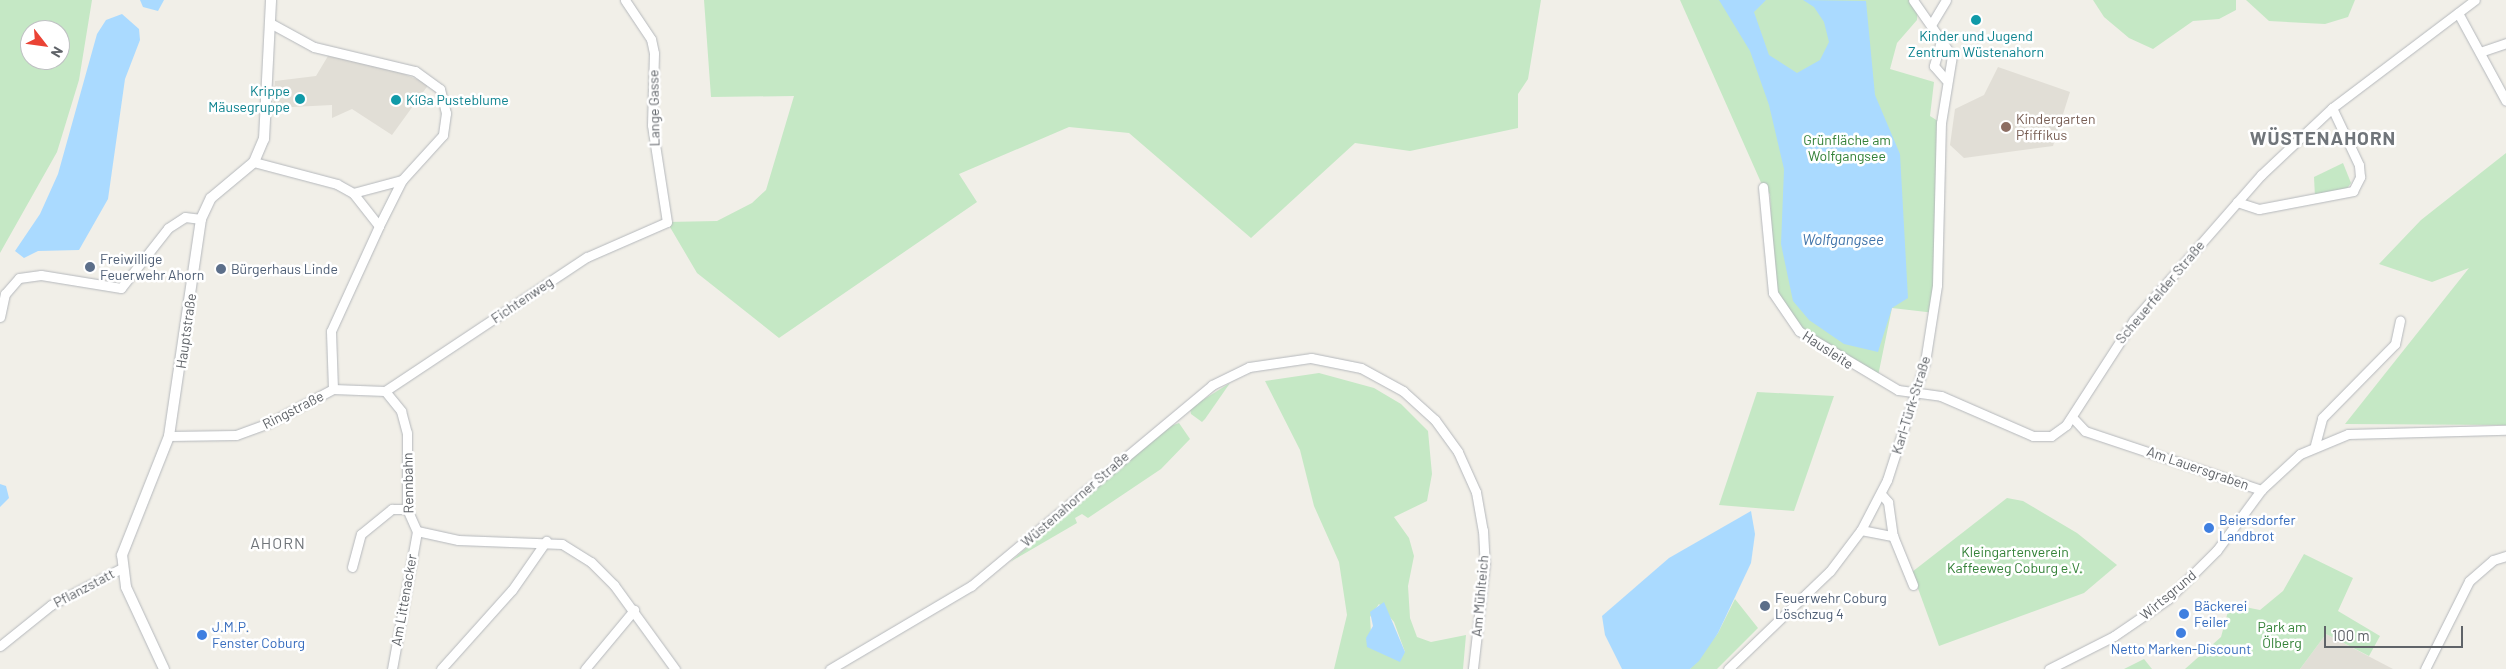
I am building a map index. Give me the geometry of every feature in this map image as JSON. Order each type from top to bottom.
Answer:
[{"type":"street","points":[[271,0],[267,116],[254,162],[319,177],[353,193],[379,226]]},
{"type":"street","name":"Lange Gasse","points":[[625,0],[651,39],[654,53],[652,125],[667,222]]},
{"type":"street","name":"Karl-Türk-Straße","points":[[1728,669],[1830,571],[1861,530],[1881,494],[1915,393],[1935,313],[1946,80],[1952,56],[1913,0]]},
{"type":"street","points":[[1931,25],[1946,0]]},
{"type":"street","name":"Scheuerfelder Straße","points":[[1915,393],[1940,396],[2042,438],[2059,432],[2072,417],[2134,320],[2237,202],[2332,108],[2475,0]]},
{"type":"street","points":[[2458,13],[2506,100]]},
{"type":"street","name":"Ringstraße","points":[[170,436],[236,435],[269,423],[333,389],[331,330],[402,180],[443,135],[446,113],[440,89],[407,68],[314,48],[270,23]]},
{"type":"street","name":"Karl-Türk-Straße","points":[[1941,41],[1934,66],[1946,80]]},
{"type":"street","points":[[2480,52],[2506,43]]},
{"type":"street","points":[[2237,202],[2259,209],[2353,191],[2360,178],[2359,165],[2332,108]]},
{"type":"street","name":"Hauptstraße","points":[[164,669],[132,603],[122,568],[126,538],[170,436],[201,219],[211,198],[254,162]]},
{"type":"street","points":[[353,193],[402,180]]},
{"type":"street","name":"Hausleite","points":[[1763,187],[1773,294],[1785,316],[1836,357],[1890,387],[1915,393]]},
{"type":"street","points":[[0,317],[5,294],[19,278],[40,276],[121,288],[168,228],[185,217],[201,219]]},
{"type":"street","name":"Fichtenweg","points":[[385,392],[587,257],[667,222]]},
{"type":"street","points":[[2315,445],[2322,418],[2395,344],[2400,321]]},
{"type":"street","name":"Wüstenahorner Straße","points":[[830,669],[971,586],[1212,385],[1267,362],[1328,360]]},
{"type":"street","name":"Am Mühlteich","points":[[1328,360],[1361,368],[1403,391],[1447,434],[1466,468],[1481,516],[1484,563],[1473,669]]},
{"type":"street","points":[[333,389],[385,392]]},
{"type":"street","name":"Rennbahn","points":[[385,392],[401,411],[408,433],[407,509],[417,531],[484,543],[546,542]]},
{"type":"street","name":"Am Lauersgraben","points":[[2072,417],[2085,430],[2261,490],[2286,464],[2315,445],[2356,433],[2506,430]]},
{"type":"street","name":"Wirtsgrund","points":[[2049,669],[2114,636],[2168,599],[2217,550],[2261,490]]},
{"type":"street","points":[[1881,494],[1888,502],[1893,536],[1913,585]]},
{"type":"street","points":[[352,567],[361,534],[392,510],[407,509]]},
{"type":"street","points":[[1861,530],[1893,536]]},
{"type":"street","name":"Am Littenacker","points":[[392,669],[417,531]]},
{"type":"street","points":[[440,669],[512,590],[546,542],[562,544],[591,562],[634,610],[675,669]]},
{"type":"street","points":[[2425,669],[2469,581],[2493,560],[2506,556]]},
{"type":"street","name":"Pflanzstatt","points":[[0,646],[51,605],[122,568]]},
{"type":"street","points":[[585,669],[634,610]]},
{"type":"shaded area","points":[[328,56],[384,66],[429,84],[392,135],[352,109],[332,118],[332,105],[273,108],[275,81],[316,76]]},
{"type":"shaded area","name":"Kindergarten Pfiffikus","points":[[1998,67],[2070,92],[2053,146],[1964,158],[1950,145],[1955,109],[1984,95]]},
{"type":"shaded area","points":[[2326,634],[2393,669],[2300,669]]},
{"type":"green space","points":[[0,0],[92,0],[79,80],[57,152],[0,253]]},
{"type":"green space","points":[[704,0],[1541,0],[1528,79],[1518,94],[1518,128],[1410,151],[1355,143],[1251,238],[1129,133],[1069,127],[959,174],[977,202],[779,338],[697,273],[667,222],[717,221],[752,203],[766,190],[794,96],[711,97]]},
{"type":"green space","name":"Grünfläche am Wolfgangsee","points":[[1680,0],[1913,0],[1918,5],[1917,20],[1897,43],[1890,69],[1934,82],[1930,116],[1941,123],[1935,313],[1892,308],[1878,376],[1805,333],[1774,287],[1770,194],[1763,187]]},
{"type":"green space","points":[[2093,0],[2236,0],[2236,10],[2219,19],[2193,21],[2153,49],[2129,38],[2104,17]]},
{"type":"green space","points":[[2246,0],[2355,0],[2348,17],[2325,24],[2269,21]]},
{"type":"green space","points":[[2506,153],[2506,425],[2345,424],[2469,268],[2432,282],[2379,264],[2421,220]]},
{"type":"green space","points":[[2343,163],[2351,183],[2346,190],[2315,197],[2314,177]]},
{"type":"green space","points":[[1319,373],[1374,388],[1401,404],[1428,431],[1432,474],[1427,501],[1394,517],[1409,538],[1414,556],[1408,586],[1410,618],[1417,637],[1431,642],[1466,635],[1463,669],[1334,669],[1347,615],[1339,562],[1314,506],[1300,450],[1265,381]],"holes":[[[1379,604],[1394,622],[1405,652],[1371,633],[1370,617]]]},
{"type":"green space","points":[[1230,383],[1202,422],[1191,414],[1190,408]]},
{"type":"green space","points":[[1757,392],[1834,396],[1794,511],[1719,505]]},
{"type":"green space","points":[[1179,423],[1190,439],[1161,469],[1088,518],[1082,514],[1075,518],[1077,523],[1010,562],[1168,427]]},
{"type":"green space","name":"Kleingartenverein Kaffeeweg Coburg e.V.","points":[[2007,498],[2023,501],[2077,533],[2117,565],[2084,593],[1939,646],[1912,572]]},
{"type":"green space","name":"Park am Ölberg","points":[[2304,554],[2353,578],[2338,611],[2380,636],[2369,656],[2326,634],[2300,669],[2185,669],[2221,637],[2230,604],[2260,610],[2283,591]]},
{"type":"green space","points":[[1735,599],[1758,628],[1717,669],[1690,669],[1718,633]]},
{"type":"green space","points":[[2144,659],[2152,669],[2124,669]]},
{"type":"water","points":[[140,0],[164,0],[158,11],[143,7]]},
{"type":"water","name":"Wolfgangsee","points":[[1719,0],[1766,0],[1754,12],[1769,55],[1797,73],[1820,60],[1829,42],[1824,22],[1814,7],[1803,0],[1866,1],[1875,95],[1900,154],[1908,298],[1892,308],[1878,352],[1844,344],[1809,320],[1793,301],[1781,244],[1784,169],[1769,105],[1750,51]]},
{"type":"water","points":[[122,14],[139,29],[140,40],[125,79],[108,199],[79,250],[38,251],[24,258],[15,251],[40,214],[58,174],[97,34],[106,20]]},
{"type":"water","points":[[0,484],[6,486],[9,498],[0,507]]},
{"type":"water","points":[[1751,511],[1755,534],[1751,563],[1718,633],[1699,661],[1690,669],[1622,669],[1605,635],[1602,616],[1669,558]]},
{"type":"water","points":[[1384,602],[1405,652],[1400,662],[1367,647],[1366,638],[1373,626],[1370,612]]},
{"type":"place","name":"Kinder und Jugend Zentrum Wüstenahorn","points":[[1976,20]]},
{"type":"place","name":"Krippe Mäusegruppe","points":[[300,99]]},
{"type":"place","name":"KiGa Pusteblume","points":[[396,100]]},
{"type":"place","name":"Kindergarten Pfiffikus","points":[[2006,127]]},
{"type":"place","name":"Freiwillige Feuerwehr Ahorn","points":[[90,267]]},
{"type":"place","name":"Bürgerhaus Linde","points":[[221,269]]},
{"type":"place","name":"Beiersdorfer Landbrot","points":[[2209,528]]},
{"type":"place","name":"Feuerwehr Coburg Löschzug 4","points":[[1765,606]]},
{"type":"place","name":"Bäckerei Feiler","points":[[2184,614]]},
{"type":"place","name":"Netto Marken-Discount","points":[[2181,633]]},
{"type":"place","name":"J.M.P. Fenster Coburg","points":[[202,635]]},
{"type":"district","name":"WÜSTENAHORN","points":[[2323,138]]},
{"type":"district","name":"AHORN","points":[[278,543]]}]
